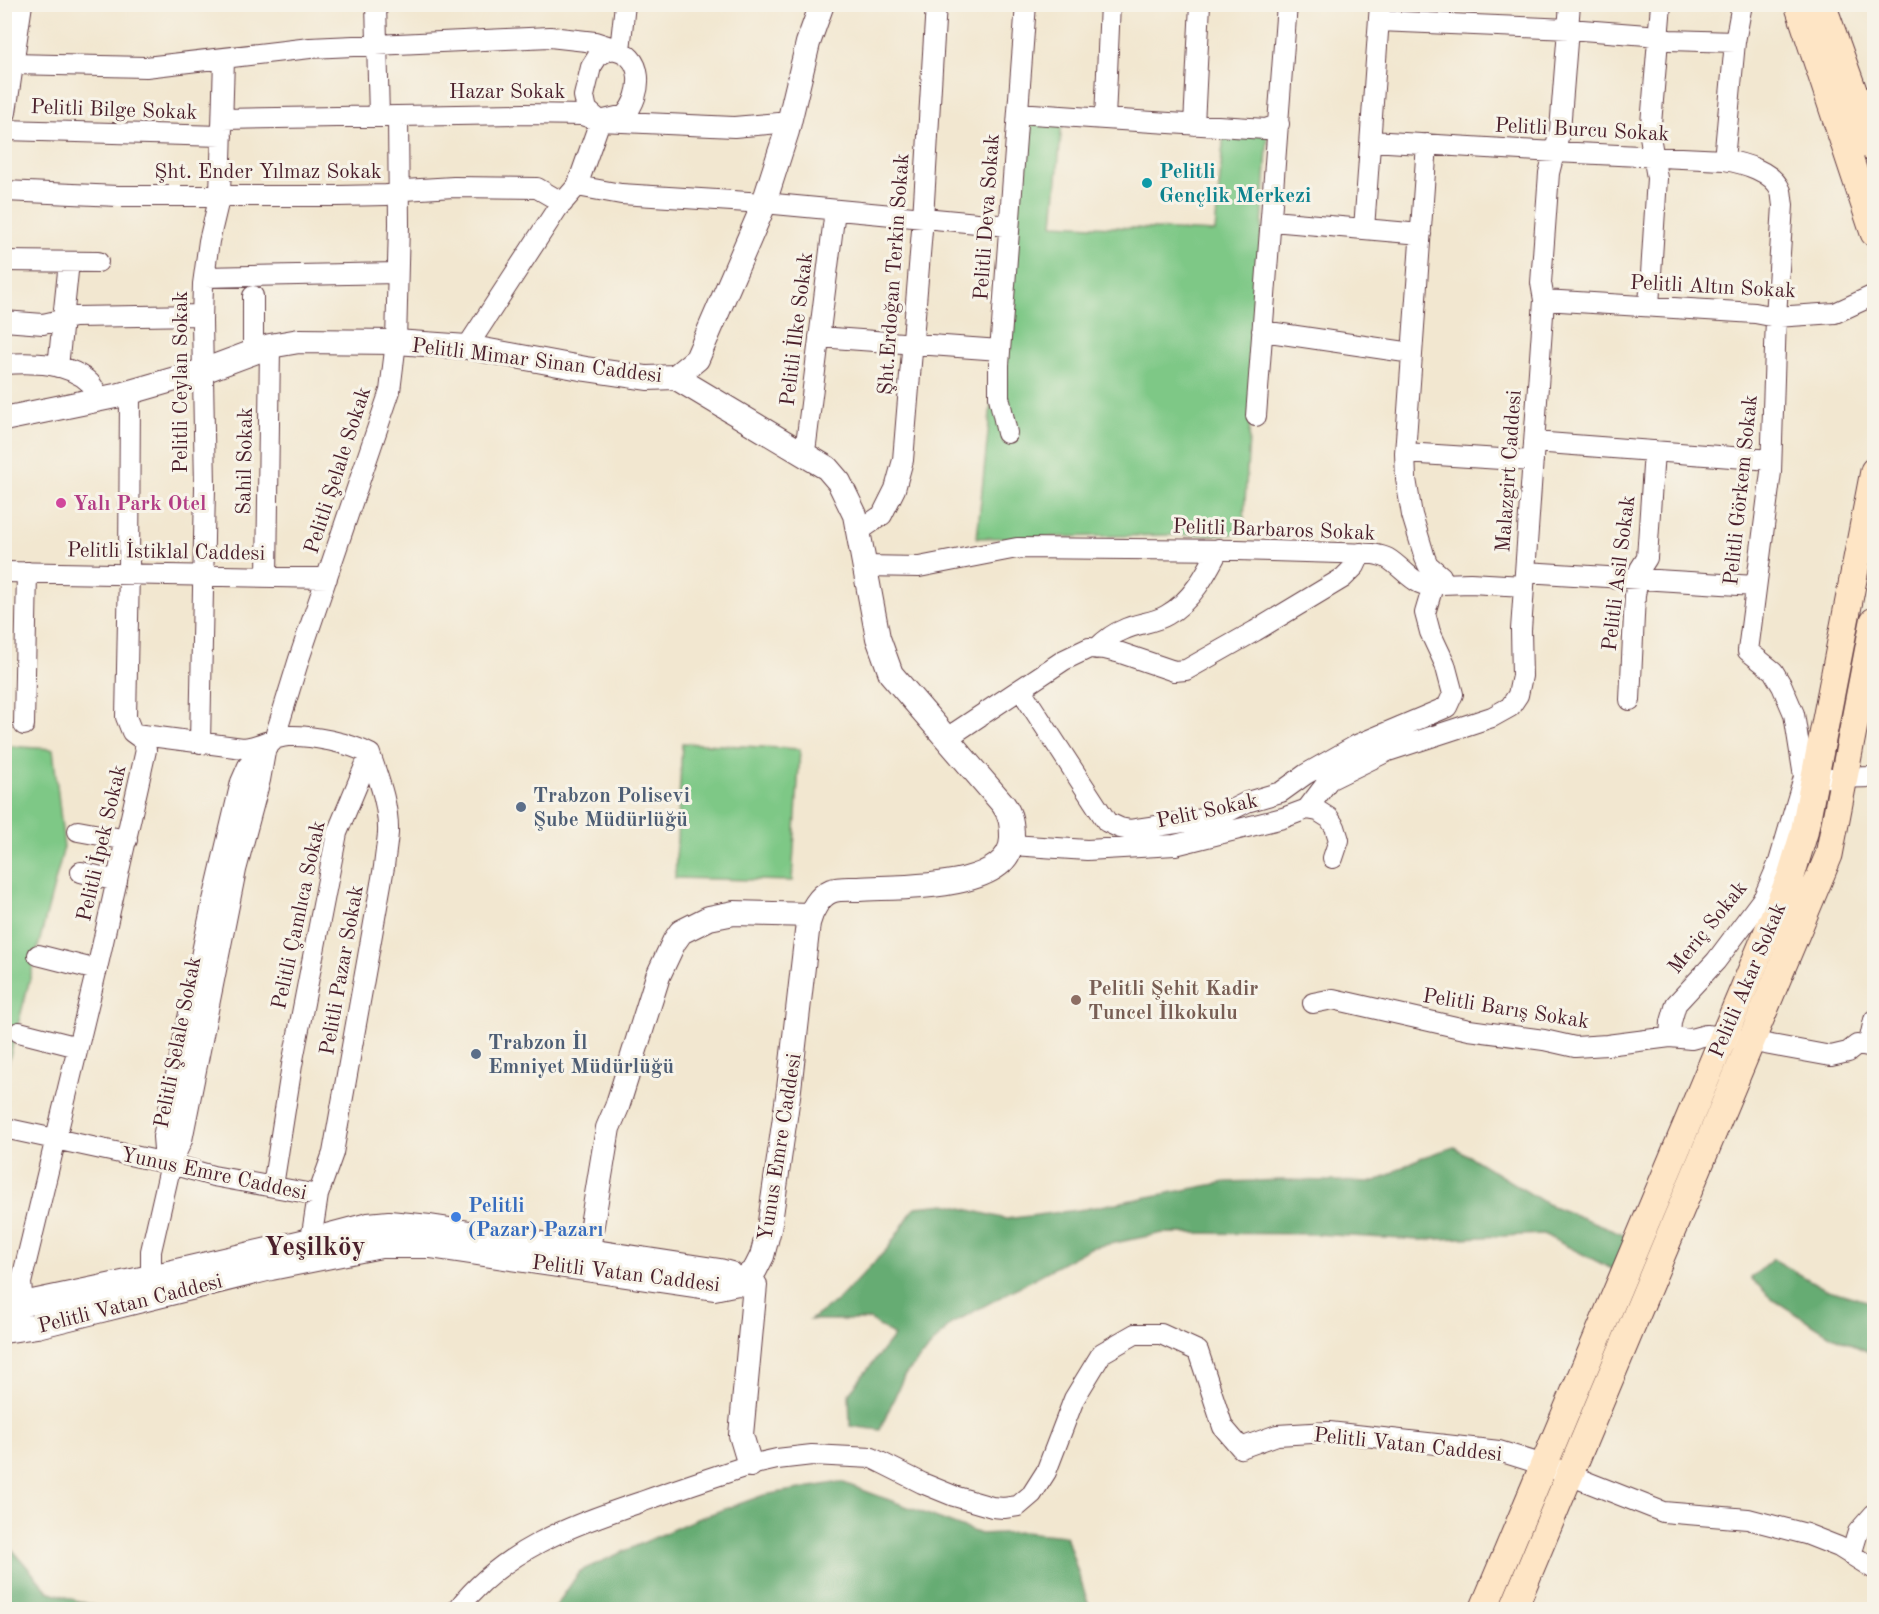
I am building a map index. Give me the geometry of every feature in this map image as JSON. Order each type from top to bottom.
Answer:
[{"type":"main road","points":[[1798,4],[1875,233]]},
{"type":"main road","points":[[1822,4],[1875,149]]},
{"type":"main road","name":"Pelitli Akar Sokak","points":[[1483,1610],[1791,876],[1804,833],[1809,777],[1875,471]]},
{"type":"main road","name":"Pelitli Akar Sokak","points":[[1513,1610],[1829,855],[1875,621]]},
{"type":"street","points":[[4,112],[20,4]]},
{"type":"street","name":"Pelitli Şelale Sokak","points":[[151,1277],[151,1251],[171,1164],[182,1140],[236,870],[269,746],[390,392],[396,342],[398,192],[378,45],[376,4]]},
{"type":"street","points":[[620,50],[625,4]]},
{"type":"street","points":[[808,43],[811,4]]},
{"type":"street","name":"Pelitli Mimar Sinan Caddesi","points":[[4,419],[130,392],[203,371],[261,348],[299,341],[396,342],[467,348],[647,378],[675,377],[697,359],[764,203],[790,122],[808,43],[822,4]]},
{"type":"street","name":"Şht.Erdoğan Terkin Sokak","points":[[859,531],[882,515],[895,489],[903,460],[923,218],[936,4]]},
{"type":"street","name":"Pelitli Deva Sokak","points":[[1007,433],[999,397],[1000,350],[1026,4]]},
{"type":"street","points":[[1105,119],[1110,4]]},
{"type":"street","points":[[1194,125],[1200,4]]},
{"type":"street","points":[[1256,416],[1287,4]]},
{"type":"street","name":"Malazgirt Caddesi","points":[[1307,809],[1329,780],[1388,751],[1492,717],[1510,707],[1518,695],[1522,676],[1520,654],[1544,300],[1541,283],[1547,195],[1549,173],[1560,130],[1570,4]]},
{"type":"street","points":[[1649,306],[1658,178],[1650,136],[1661,4]]},
{"type":"street","points":[[1724,160],[1735,42],[1742,4]]},
{"type":"street","points":[[1364,229],[1380,13],[1647,35],[1668,40],[1735,42]]},
{"type":"street","points":[[12,64],[146,67],[310,48],[550,37],[595,42],[620,50],[632,58],[638,82],[635,101],[625,116],[600,121],[586,110],[589,74],[598,56],[611,49],[620,50]]},
{"type":"street","name":"Pelitli Ceylan Sokak","points":[[200,743],[205,397],[202,315],[209,241],[220,195],[224,59]]},
{"type":"street","points":[[1018,113],[1266,129],[1279,123]]},
{"type":"street","name":"Hazar Sokak","points":[[222,128],[388,116],[582,115],[600,121],[734,127],[790,122]]},
{"type":"street","points":[[467,348],[563,203],[577,186],[600,121]]},
{"type":"street","name":"Pelitli Bilge Sokak","points":[[4,130],[222,128]]},
{"type":"street","name":"Pelitli Burcu Sokak","points":[[1371,141],[1741,162],[1769,177],[1780,190]]},
{"type":"street","points":[[1021,690],[1107,822],[1130,830],[1217,817],[1247,802],[1281,792],[1306,774],[1357,745],[1446,707],[1453,694],[1445,664],[1430,632],[1425,613],[1441,576],[1428,565],[1412,515],[1406,479],[1405,453],[1427,144]]},
{"type":"street","points":[[577,186],[621,194],[764,203],[1009,226]]},
{"type":"street","name":"Şht. Ender Yılmaz Sokak","points":[[4,191],[118,196],[387,195],[404,190],[454,187],[537,188],[563,203]]},
{"type":"street","name":"Pelitli Görkem Sokak","points":[[1780,190],[1783,205],[1771,460],[1748,651],[1773,671],[1782,686],[1794,714],[1809,777]]},
{"type":"street","name":"Pelitli İlke Sokak","points":[[802,453],[806,444],[835,210]]},
{"type":"street","points":[[1272,221],[1421,234]]},
{"type":"street","points":[[4,261],[98,262]]},
{"type":"street","points":[[58,368],[69,262]]},
{"type":"street","points":[[204,277],[398,273]]},
{"type":"street","name":"Pelitli Altın Sokak","points":[[1544,300],[1755,313],[1776,317],[1835,313],[1875,295]]},
{"type":"street","name":"Sahil Sokak","points":[[253,296],[261,348],[267,577]]},
{"type":"street","points":[[4,321],[44,324],[75,317],[202,315]]},
{"type":"street","points":[[1262,331],[1412,354]]},
{"type":"street","points":[[819,337],[1000,350]]},
{"type":"street","points":[[4,364],[36,362],[80,376],[91,384],[100,399]]},
{"type":"street","points":[[309,1250],[368,1225],[389,1223],[430,1227],[586,1261],[608,1128],[617,1107],[658,975],[681,932],[709,918],[734,914],[810,915],[814,906],[832,890],[963,880],[994,869],[1004,859],[1012,845],[1010,813],[891,674],[878,638],[855,515],[839,482],[827,468],[675,377]]},
{"type":"street","name":"Pelitli İpek Sokak","points":[[14,1306],[97,970],[146,750],[143,740],[128,726],[126,717],[130,392]]},
{"type":"street","points":[[1405,453],[1654,451],[1771,460]]},
{"type":"street","name":"Pelitli Asil Sokak","points":[[1630,700],[1635,595],[1640,568],[1647,558],[1654,451]]},
{"type":"street","name":"Pelitli Barbaros Sokak","points":[[865,566],[919,567],[1017,548],[1219,549],[1373,554],[1387,558],[1419,584],[1437,585]]},
{"type":"street","points":[[1096,649],[1107,638],[1124,629],[1166,616],[1181,605],[1206,574],[1219,549]]},
{"type":"street","points":[[947,738],[1076,653],[1089,648],[1121,653],[1174,670],[1186,670],[1343,578],[1355,566],[1361,554]]},
{"type":"street","name":"Pelitli İstiklal Caddesi","points":[[4,572],[327,578]]},
{"type":"street","points":[[24,725],[27,572]]},
{"type":"street","points":[[1437,585],[1525,579],[1638,579],[1755,586]]},
{"type":"street","points":[[135,734],[243,748],[269,746],[286,736],[359,748],[370,754]]},
{"type":"street","name":"Pelitli Çamlıca Sokak","points":[[273,1186],[292,1065],[337,833],[370,754]]},
{"type":"street","name":"Pelitli Pazar Sokak","points":[[318,1195],[333,1153],[384,867],[388,833],[382,790],[370,754]]},
{"type":"street","points":[[1809,777],[1875,777]]},
{"type":"street","name":"Meriç Sokak","points":[[1670,1037],[1676,1004],[1716,961],[1764,897],[1809,777]]},
{"type":"street","points":[[1307,809],[1318,811],[1329,818],[1335,827],[1339,840],[1333,858]]},
{"type":"street","name":"Pelit Sokak","points":[[1012,845],[1087,850],[1175,845],[1283,818],[1307,809]]},
{"type":"street","points":[[78,831],[127,840]]},
{"type":"street","points":[[81,872],[117,881]]},
{"type":"street","name":"Yunus Emre Caddesi","points":[[738,1283],[755,1270],[762,1256],[769,1229],[810,915]]},
{"type":"street","points":[[38,955],[97,970]]},
{"type":"street","name":"Pelitli Barış Sokak","points":[[1313,1003],[1333,999],[1469,1030],[1544,1040],[1575,1047],[1670,1037],[1691,1039],[1706,1035],[1831,1056],[1848,1052],[1857,1045],[1871,1047]]},
{"type":"street","points":[[1871,1047],[1875,1020]]},
{"type":"street","points":[[19,1032],[78,1047]]},
{"type":"street","name":"Yunus Emre Caddesi","points":[[4,1128],[171,1164],[213,1176],[318,1195],[309,1250]]},
{"type":"street","name":"Pelitli Vatan Caddesi","points":[[14,1306],[151,1277],[309,1250]]},
{"type":"street","name":"Pelitli Vatan Caddesi","points":[[4,1331],[37,1326],[309,1250]]},
{"type":"street","name":"Pelitli Vatan Caddesi","points":[[586,1261],[714,1288],[738,1283],[755,1285],[741,1435],[750,1465],[812,1455],[872,1458],[954,1496],[992,1508],[1018,1506],[1032,1494],[1046,1472],[1074,1399],[1102,1353],[1135,1334],[1161,1334],[1198,1351],[1223,1427],[1241,1448],[1277,1435],[1329,1432],[1499,1451],[1663,1512],[1748,1519],[1806,1534],[1839,1547],[1875,1569]]},
{"type":"street","points":[[457,1610],[470,1592],[497,1569],[521,1552],[558,1532],[750,1465]]},
{"type":"street","points":[[1851,1555],[1858,1532],[1875,1514]]},
{"type":"green space","points":[[1021,118],[1062,122],[1053,224],[1215,232],[1224,133],[1268,132],[1243,534],[977,538]]},
{"type":"green space","points":[[682,743],[800,749],[792,881],[675,878]]},
{"type":"green space","points":[[5,746],[53,749],[64,847],[5,1075],[5,1045],[11,1042],[4,1019]]},
{"type":"green space","points":[[1454,1147],[1547,1204],[1631,1237],[1616,1271],[1543,1234],[1420,1240],[1314,1234],[1163,1233],[1090,1248],[951,1324],[904,1376],[880,1430],[850,1426],[849,1393],[894,1336],[870,1320],[810,1320],[839,1299],[888,1248],[915,1207],[946,1204],[1006,1219],[1085,1209],[1226,1182],[1283,1180],[1376,1182],[1420,1158]]},
{"type":"green space","points":[[1773,1259],[1825,1289],[1874,1303],[1874,1354],[1832,1336],[1772,1299],[1751,1278]]},
{"type":"green space","points":[[841,1482],[980,1534],[1023,1532],[1066,1536],[1090,1609],[554,1609],[580,1571],[694,1520],[764,1495]]},
{"type":"green space","points":[[5,1541],[48,1591],[103,1609],[5,1609]]},
{"type":"place","name":"Pelitli Gençlik Merkezi","points":[[1147,183]]},
{"type":"place","name":"Yalı Park Otel","points":[[61,503]]},
{"type":"place","name":"Trabzon Polisevi Şube Müdürlüğü","points":[[521,807]]},
{"type":"place","name":"Pelitli Şehit Kadir Tuncel İlkokulu","points":[[1076,1000]]},
{"type":"place","name":"Trabzon İl Emniyet Müdürlüğü","points":[[476,1054]]},
{"type":"place","name":"Pelitli (Pazar) Pazarı","points":[[456,1217]]},
{"type":"district","name":"Yeşilköy","points":[[315,1246]]}]
